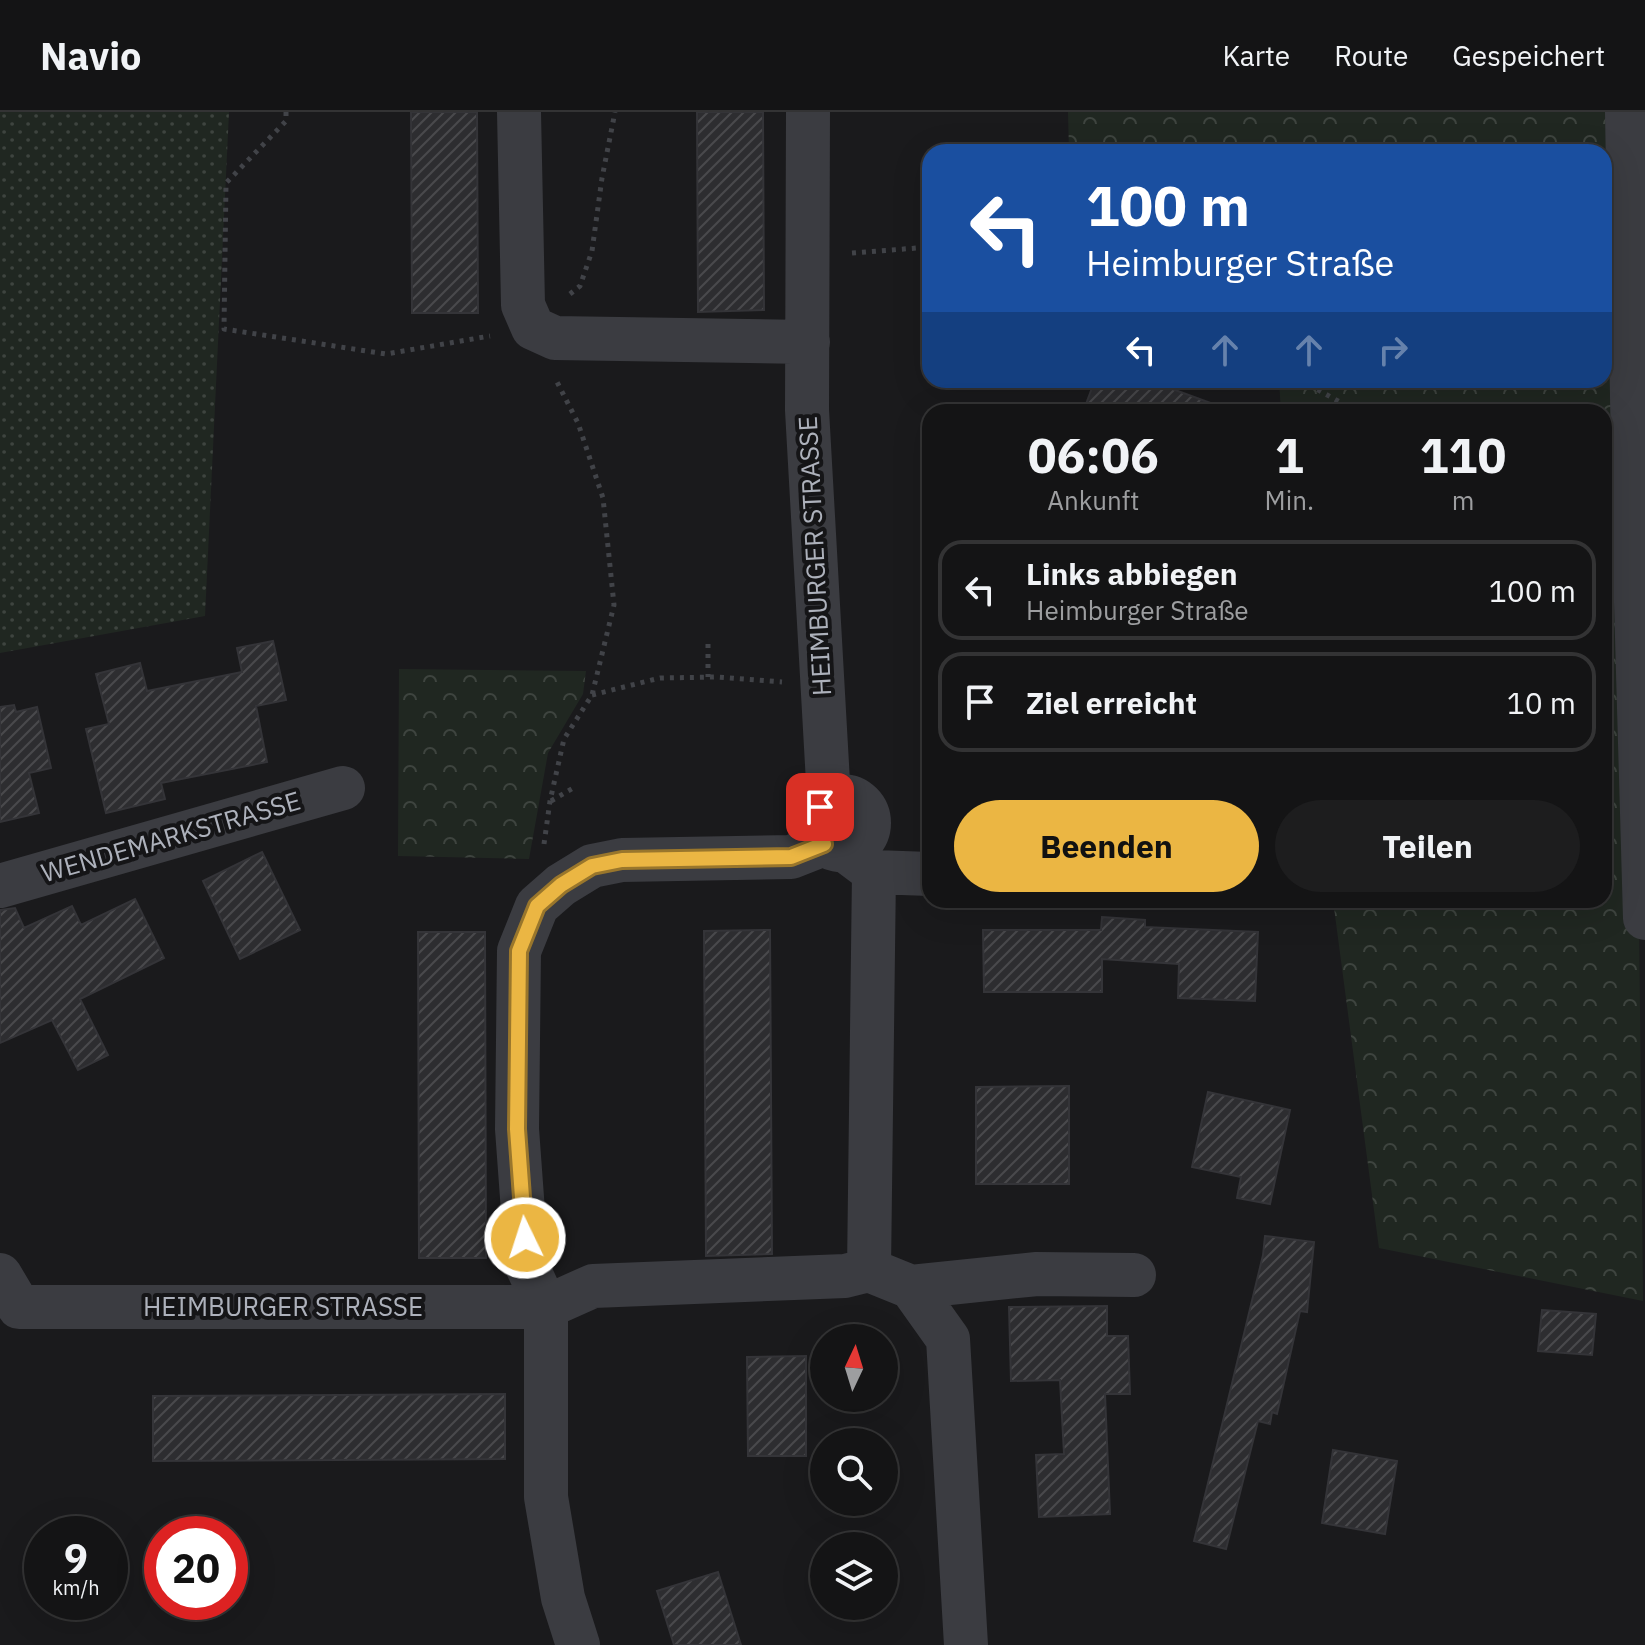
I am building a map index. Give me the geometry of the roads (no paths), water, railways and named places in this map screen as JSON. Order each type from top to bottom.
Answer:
[{"type":"street","points":[[519,112],[523,305],[533,328],[555,338],[808,327]]},
{"type":"street","name":"HEIMBURGER STRASSE","points":[[808,112],[807,410],[829,800],[838,796],[860,802],[869,823],[868,832],[848,856]]},
{"type":"street","points":[[1627,112],[1634,551],[1645,918]]},
{"type":"street","name":"WENDEMARKSTRASSE","points":[[0,886],[343,788]]},
{"type":"street","points":[[578,1645],[563,1598],[546,1497],[546,1307],[527,1266],[517,1129],[519,951],[537,906],[561,885],[592,866],[622,860],[848,856],[922,872]]},
{"type":"street","points":[[848,856],[869,1270],[911,1287],[1037,1274],[1134,1275]]},
{"type":"street","name":"HEIMBURGER STRASSE","points":[[9,1291],[546,1307],[593,1286],[845,1276],[869,1270]]},
{"type":"street","points":[[911,1287],[948,1339],[966,1645]]}]
